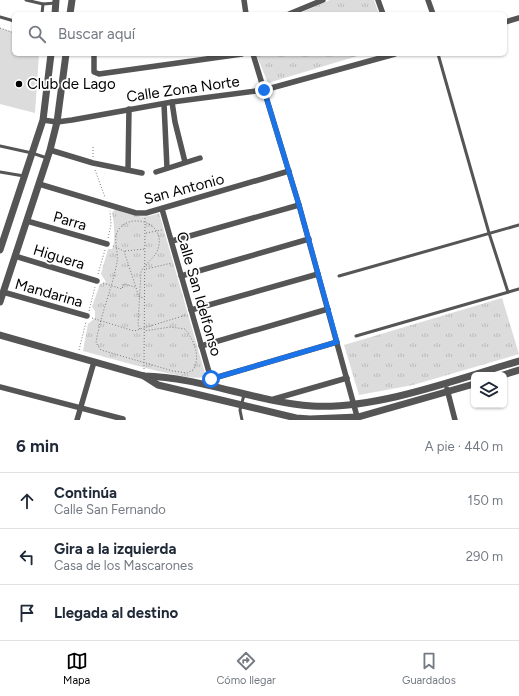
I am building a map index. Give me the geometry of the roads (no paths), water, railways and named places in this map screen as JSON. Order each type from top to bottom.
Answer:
[{"type":"street","points":[[70,12],[72,0]]},
{"type":"street","points":[[244,0],[246,12]]},
{"type":"street","points":[[294,12],[323,0]]},
{"type":"street","points":[[378,0],[382,12]]},
{"type":"street","points":[[428,0],[432,12]]},
{"type":"street","points":[[55,12],[56,2]]},
{"type":"street","points":[[507,21],[519,18]]},
{"type":"street","points":[[0,250],[43,120],[51,56]]},
{"type":"street","points":[[0,302],[50,150],[57,122],[66,56]]},
{"type":"street","points":[[94,56],[94,72],[99,74],[228,56]]},
{"type":"street","points":[[254,56],[309,239],[358,419]]},
{"type":"street","name":"Calle Zona Norte","points":[[43,120],[57,122],[172,102],[264,90],[388,56]]},
{"type":"street","points":[[172,102],[175,122],[185,162]]},
{"type":"street","points":[[164,104],[166,124],[166,168]]},
{"type":"street","points":[[128,170],[129,109]]},
{"type":"street","points":[[166,124],[175,122]]},
{"type":"street","points":[[50,150],[93,162],[142,173]]},
{"type":"street","points":[[156,172],[200,158]]},
{"type":"street","name":"San Antonio","points":[[39,184],[136,213],[146,214],[289,171]]},
{"type":"street","points":[[172,241],[299,205]]},
{"type":"street","name":"Calle San Idelfonso","points":[[162,209],[211,383]]},
{"type":"street","name":"Parra","points":[[27,221],[107,244]]},
{"type":"street","points":[[181,276],[309,239]]},
{"type":"street","name":"Higuera","points":[[15,256],[97,280]]},
{"type":"street","points":[[191,310],[318,274]]},
{"type":"street","name":"Mandarina","points":[[3,292],[87,316]]},
{"type":"street","points":[[201,346],[328,309]]},
{"type":"street","points":[[0,335],[144,376],[160,376],[211,383],[244,395],[311,406],[354,404],[392,397],[519,361]]},
{"type":"street","points":[[211,383],[337,342]]},
{"type":"street","points":[[77,420],[94,362]]},
{"type":"street","points":[[507,374],[519,370]]},
{"type":"street","points":[[144,376],[158,385],[296,418],[310,419],[358,419],[471,385]]},
{"type":"street","points":[[274,399],[347,378]]},
{"type":"street","points":[[445,383],[455,420]]},
{"type":"street","points":[[0,386],[122,419]]},
{"type":"lane","points":[[26,0],[43,4],[56,2]]},
{"type":"lane","points":[[42,12],[43,4]]},
{"type":"lane","points":[[0,17],[12,20]]},
{"type":"lane","points":[[439,56],[489,233],[508,292]]},
{"type":"lane","points":[[0,146],[47,158]]},
{"type":"lane","points":[[0,172],[24,176]]},
{"type":"lane","points":[[339,276],[519,225]]},
{"type":"lane","points":[[356,336],[519,289]]},
{"type":"lane","points":[[242,420],[240,410],[244,395]]},
{"type":"place","name":"Club de Lago","points":[[19,84]]}]
